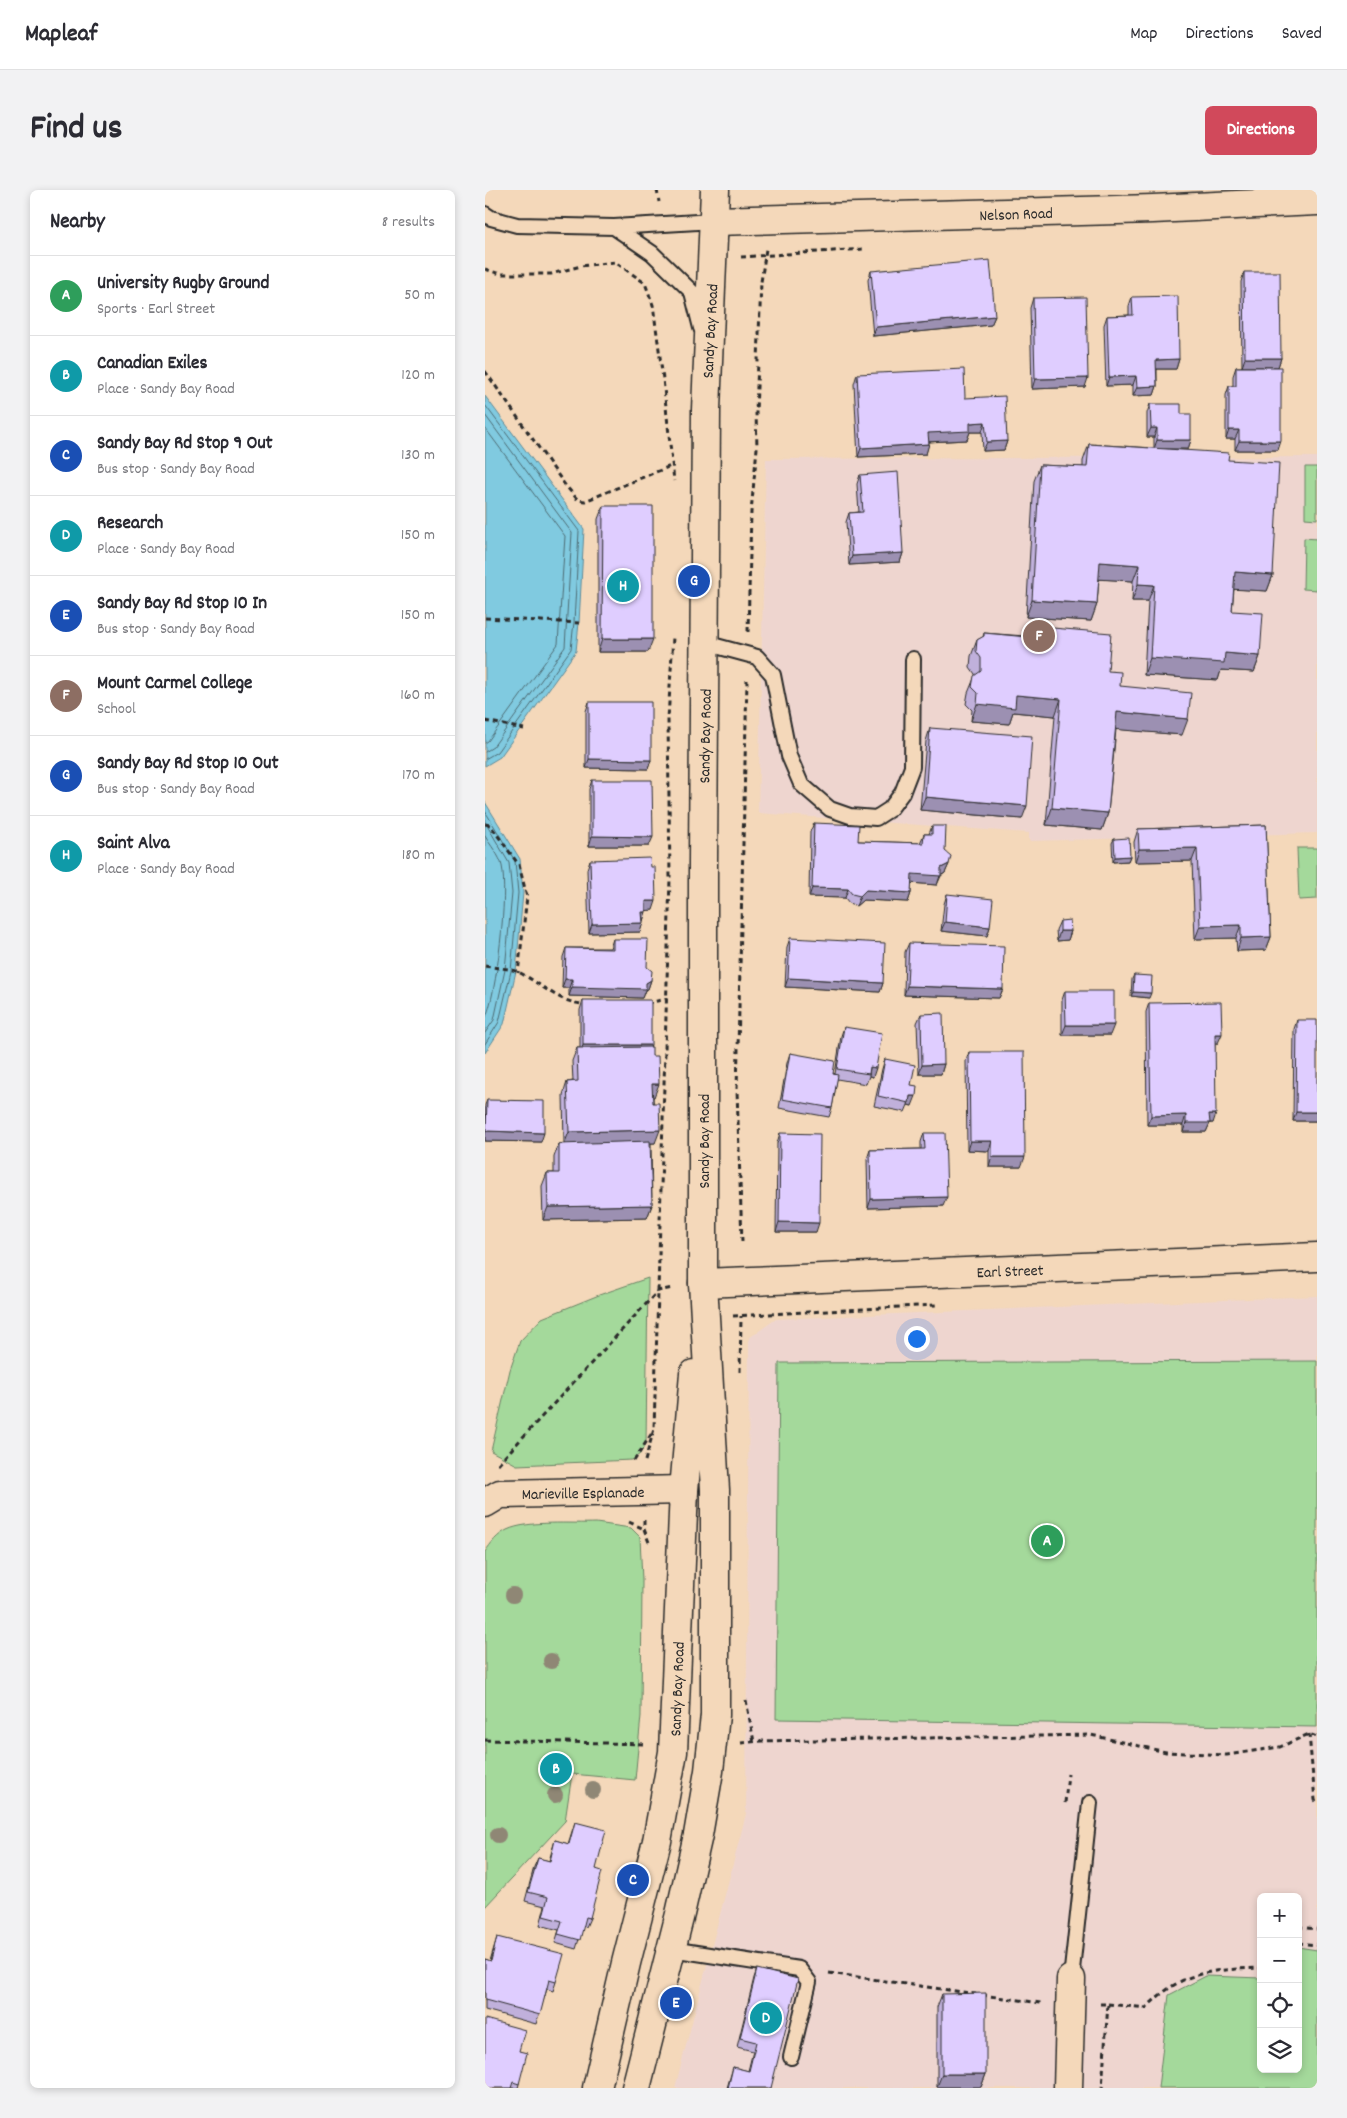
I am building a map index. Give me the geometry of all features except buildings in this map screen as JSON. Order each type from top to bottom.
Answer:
[{"type":"main road","name":"Sandy Bay Road","points":[[635,2088],[698,1835],[709,1771],[715,1715],[715,1490],[703,1283],[706,452],[715,190]]},
{"type":"main road","name":"Nelson Road","points":[[715,221],[1153,209],[1317,201]]},
{"type":"main road","name":"Earl Street","points":[[703,1283],[1317,1257]]},
{"type":"main road","name":"Sandy Bay Road","points":[[597,2088],[657,1841],[673,1752],[684,1490],[703,1283]]},
{"type":"main road","name":"Marieville Esplanade","points":[[485,1503],[501,1494],[715,1490]]},
{"type":"main road","points":[[1068,2088],[1071,1979]]},
{"type":"lane","points":[[485,214],[491,218],[517,225],[614,227],[715,221]]},
{"type":"lane","points":[[614,227],[652,253],[692,292],[708,355]]},
{"type":"lane","points":[[705,643],[757,657],[773,675],[789,756],[801,784],[830,809],[851,816],[876,818],[890,809],[903,793],[912,767],[913,659]]},
{"type":"lane","points":[[1071,1979],[1090,1803]]},
{"type":"lane","points":[[671,1949],[799,1968],[809,1982],[791,2057]]},
{"type":"path","points":[[742,1242],[737,1090],[747,654],[751,512],[757,448],[756,413],[761,282],[766,255],[766,220]]},
{"type":"path","points":[[485,270],[500,274],[551,274],[581,266],[615,262],[645,283],[653,305],[674,484]]},
{"type":"path","points":[[485,371],[565,485],[578,500],[585,501],[706,452]]},
{"type":"path","points":[[485,618],[579,623]]},
{"type":"path","points":[[495,1471],[499,1461],[658,1291],[670,878],[667,719],[673,630]]},
{"type":"path","points":[[485,722],[524,729]]},
{"type":"path","points":[[485,824],[490,825],[519,865],[527,897],[518,973]]},
{"type":"path","points":[[485,966],[518,973],[546,990],[576,1004],[596,1004]]},
{"type":"path","points":[[645,1003],[667,999]]},
{"type":"path","points":[[1309,1734],[1315,1800],[1317,1803]]},
{"type":"path","points":[[735,1744],[761,1741],[1091,1735],[1165,1752],[1227,1755],[1279,1747],[1309,1734],[1317,1737]]},
{"type":"path","points":[[485,1740],[650,1744]]},
{"type":"path","points":[[1302,1927],[1317,1929]]},
{"type":"path","points":[[1302,1943],[1317,1945]]},
{"type":"path","points":[[799,1968],[1048,2004]]},
{"type":"path","points":[[1094,2004],[1146,2008],[1163,1992],[1185,1978],[1216,1970],[1257,1968]]},
{"type":"path","points":[[1102,2088],[1108,2004]]},
{"type":"shaded area","points":[[1317,457],[1317,833],[1029,841],[1029,833],[758,813],[766,459]]},
{"type":"shaded area","points":[[1317,1296],[1317,2088],[675,2088],[746,1814],[749,1338],[776,1319]]},
{"type":"green space","points":[[1305,467],[1317,467],[1317,519],[1305,518]]},
{"type":"green space","points":[[1304,538],[1317,539],[1317,590],[1303,589]]},
{"type":"green space","points":[[1297,848],[1317,848],[1317,899],[1299,900]]},
{"type":"green space","points":[[648,1278],[646,1443],[640,1454],[632,1460],[517,1465],[491,1451],[510,1370],[520,1341],[542,1318]]},
{"type":"green space","points":[[1317,1361],[1317,1727],[776,1719],[779,1363]]},
{"type":"green space","points":[[550,1523],[596,1523],[631,1528],[640,1537],[642,1580],[641,1716],[635,1780],[572,1774],[565,1821],[485,1907],[485,1552],[500,1534],[516,1527]]},
{"type":"green space","points":[[1302,1948],[1317,1950],[1317,2088],[1158,2088],[1169,1995],[1206,1976],[1257,1978],[1257,2073],[1302,2073]]},
{"type":"water","points":[[485,396],[584,529],[576,651],[500,757],[485,766]]},
{"type":"water","points":[[485,802],[520,859],[523,893],[516,971],[504,1024],[485,1053]]},
{"type":"place","name":"Sandy Bay Rd Stop 10 Out","points":[[694,581]]},
{"type":"place","name":"Saint Alva","points":[[623,586]]},
{"type":"place","name":"Mount Carmel College","points":[[1039,636]]},
{"type":"place","name":"University Rugby Ground","points":[[1047,1541]]},
{"type":"place","name":"Canadian Exiles","points":[[556,1769]]},
{"type":"place","name":"Sandy Bay Rd Stop 9 Out","points":[[633,1880]]},
{"type":"place","name":"Sandy Bay Rd Stop 10 In","points":[[676,2003]]},
{"type":"place","name":"Research","points":[[766,2018]]}]
